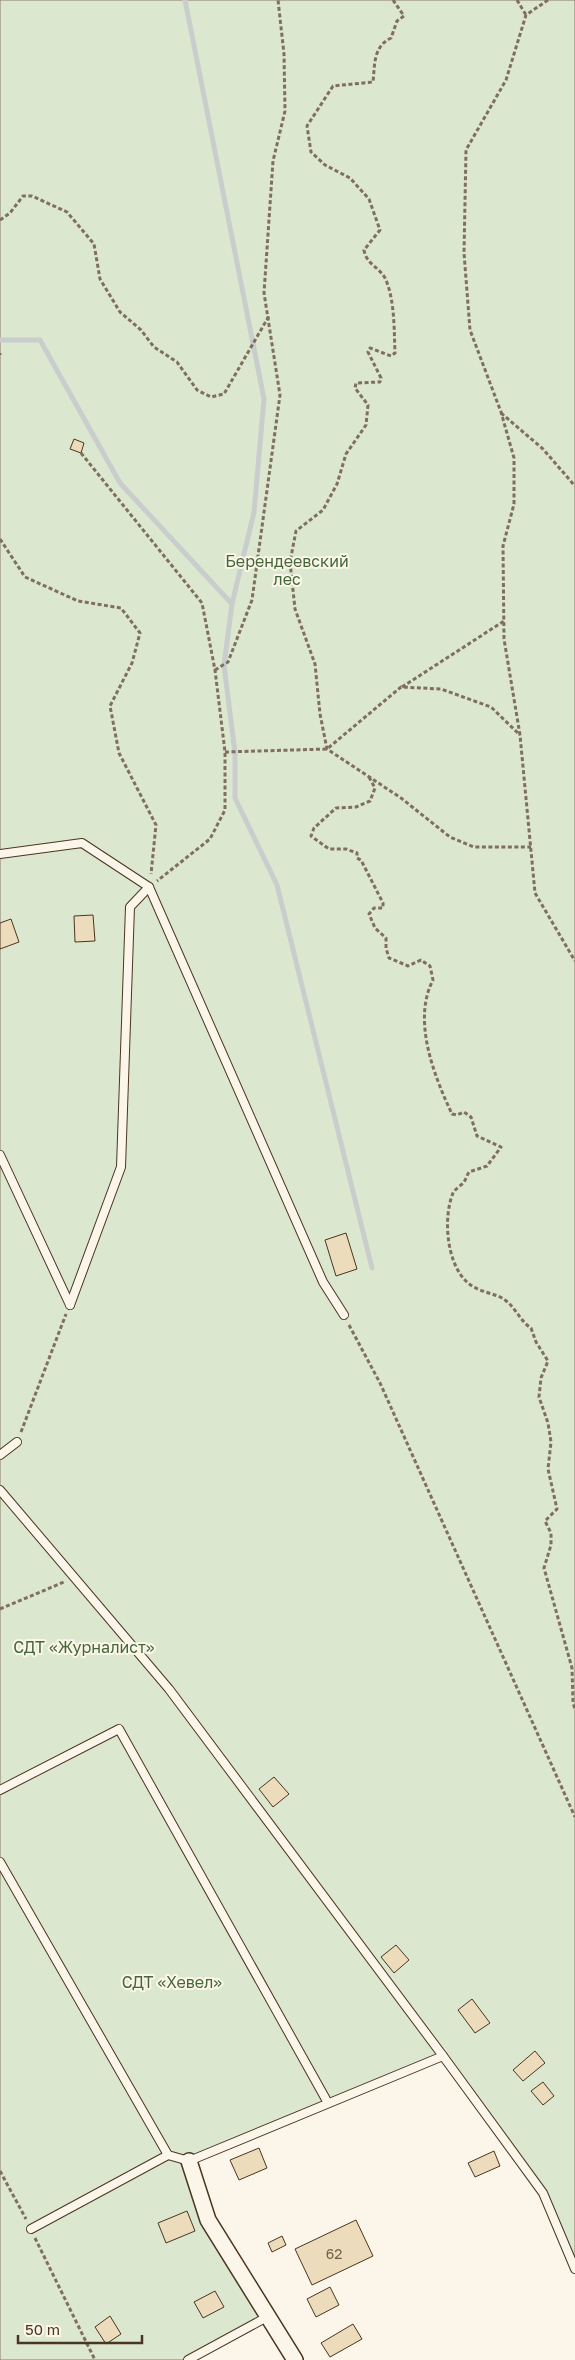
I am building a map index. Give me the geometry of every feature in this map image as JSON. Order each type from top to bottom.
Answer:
[{"type":"street","points":[[190,2161],[208,2220],[295,2360]]},
{"type":"lane","points":[[0,854],[82,844],[149,887],[323,1282],[344,1316]]},
{"type":"lane","points":[[70,1305],[121,1167],[130,907],[149,887]]},
{"type":"lane","points":[[0,1155],[70,1305]]},
{"type":"lane","points":[[0,1455],[17,1442]]},
{"type":"lane","points":[[0,1490],[168,1688],[443,2056],[543,2192],[575,2269]]},
{"type":"lane","points":[[0,1790],[119,1728],[328,2103]]},
{"type":"lane","points":[[0,1862],[168,2155]]},
{"type":"lane","points":[[31,2229],[168,2155],[190,2161],[443,2056]]},
{"type":"lane","points":[[188,2360],[267,2317]]},
{"type":"path","points":[[215,670],[228,662],[252,600],[280,395],[264,293],[272,170],[285,111],[284,54],[278,0]]},
{"type":"path","points":[[327,749],[320,714],[315,664],[295,609],[290,562],[294,538],[296,531],[323,510],[337,484],[346,454],[366,425],[368,405],[355,388],[356,383],[380,382],[382,378],[368,352],[370,348],[391,356],[395,353],[393,311],[385,278],[365,257],[364,250],[380,230],[369,199],[350,178],[325,165],[311,152],[307,126],[333,86],[374,82],[376,52],[382,42],[391,38],[398,21],[404,16],[394,0]]},
{"type":"path","points":[[517,0],[526,15]]},
{"type":"path","points":[[548,0],[526,15],[506,80],[466,150],[464,253],[470,330],[500,412],[514,458],[514,504],[504,546],[504,639],[520,735],[535,893],[575,960]]},
{"type":"path","points":[[0,220],[10,213],[23,196],[32,196],[68,212],[94,244],[100,279],[120,312],[141,330],[154,347],[177,362],[197,390],[211,397],[224,394],[269,316]]},
{"type":"path","points":[[500,412],[543,449],[575,486]]},
{"type":"path","points":[[81,453],[202,603],[215,670],[225,752],[225,810],[210,840],[149,887]]},
{"type":"path","points":[[0,539],[25,577],[78,601],[121,608],[140,633],[132,663],[110,706],[119,753],[156,825],[149,887]]},
{"type":"path","points":[[327,749],[401,687],[504,621]]},
{"type":"path","points":[[401,687],[441,689],[491,708],[520,735]]},
{"type":"path","points":[[225,752],[327,749],[401,798],[450,837],[474,847],[531,847]]},
{"type":"path","points":[[368,777],[375,788],[370,801],[356,807],[336,808],[314,828],[311,836],[329,849],[357,853],[357,858],[361,860],[383,902],[383,908],[374,908],[369,914],[375,928],[386,938],[389,958],[408,966],[421,960],[430,966],[433,980],[428,991],[425,1019],[429,1055],[446,1102],[452,1114],[457,1115],[464,1112],[471,1117],[477,1136],[501,1147],[487,1166],[469,1172],[463,1183],[454,1190],[446,1213],[447,1232],[454,1262],[466,1282],[482,1293],[505,1300],[523,1323],[531,1328],[536,1342],[548,1360],[541,1378],[539,1397],[548,1422],[551,1442],[548,1469],[557,1509],[545,1521],[551,1534],[551,1545],[544,1568],[572,1668],[575,1710]]},
{"type":"path","points":[[17,1442],[70,1305]]},
{"type":"path","points":[[344,1316],[380,1382],[575,1815]]},
{"type":"path","points":[[0,1608],[74,1578]]},
{"type":"path","points":[[0,2171],[31,2229],[95,2360]]},
{"type":"green space","name":"Берендеевский лес","points":[[0,0],[575,0],[575,2269],[543,2193],[443,2057],[190,2161],[208,2220],[267,2317],[188,2360],[0,2360]]},
{"type":"building","points":[[74,439],[84,443],[81,453],[70,449]]},
{"type":"building","points":[[93,915],[95,941],[75,942],[74,916]]},
{"type":"building","points":[[11,919],[19,942],[0,949],[0,923]]},
{"type":"building","points":[[346,1233],[357,1269],[336,1276],[325,1240]]},
{"type":"building","points":[[274,1777],[289,1794],[273,1807],[259,1789]]},
{"type":"building","points":[[396,1945],[409,1960],[394,1973],[381,1957]]},
{"type":"building","points":[[472,1999],[490,2023],[475,2033],[458,2010]]},
{"type":"building","points":[[535,2051],[545,2063],[523,2081],[513,2070]]},
{"type":"building","points":[[543,2082],[554,2096],[543,2105],[531,2091]]},
{"type":"building","points":[[259,2148],[267,2168],[239,2180],[230,2160]]},
{"type":"building","points":[[494,2151],[500,2166],[475,2177],[468,2163]]},
{"type":"building","points":[[187,2211],[195,2231],[166,2243],[158,2223]]},
{"type":"building","points":[[356,2220],[373,2256],[312,2285],[295,2249]]},
{"type":"building","points":[[282,2236],[286,2245],[272,2252],[268,2243]]},
{"type":"building","points":[[330,2287],[339,2305],[316,2317],[307,2299]]},
{"type":"building","points":[[215,2291],[224,2307],[203,2318],[194,2302]]},
{"type":"building","points":[[110,2316],[121,2334],[106,2344],[95,2327]]},
{"type":"building","points":[[353,2324],[362,2339],[330,2357],[321,2343]]},
{"type":"waterway","points":[[185,0],[264,399],[254,512],[232,604],[224,665],[235,753],[235,798],[277,885],[372,1268]]},
{"type":"waterway","points":[[0,340],[40,340],[120,483],[232,604]]},
{"type":"park label","name":"СДТ «Журналист»","points":[[84,1647]]},
{"type":"park label","name":"СДТ «Хевел»","points":[[172,1982]]}]
